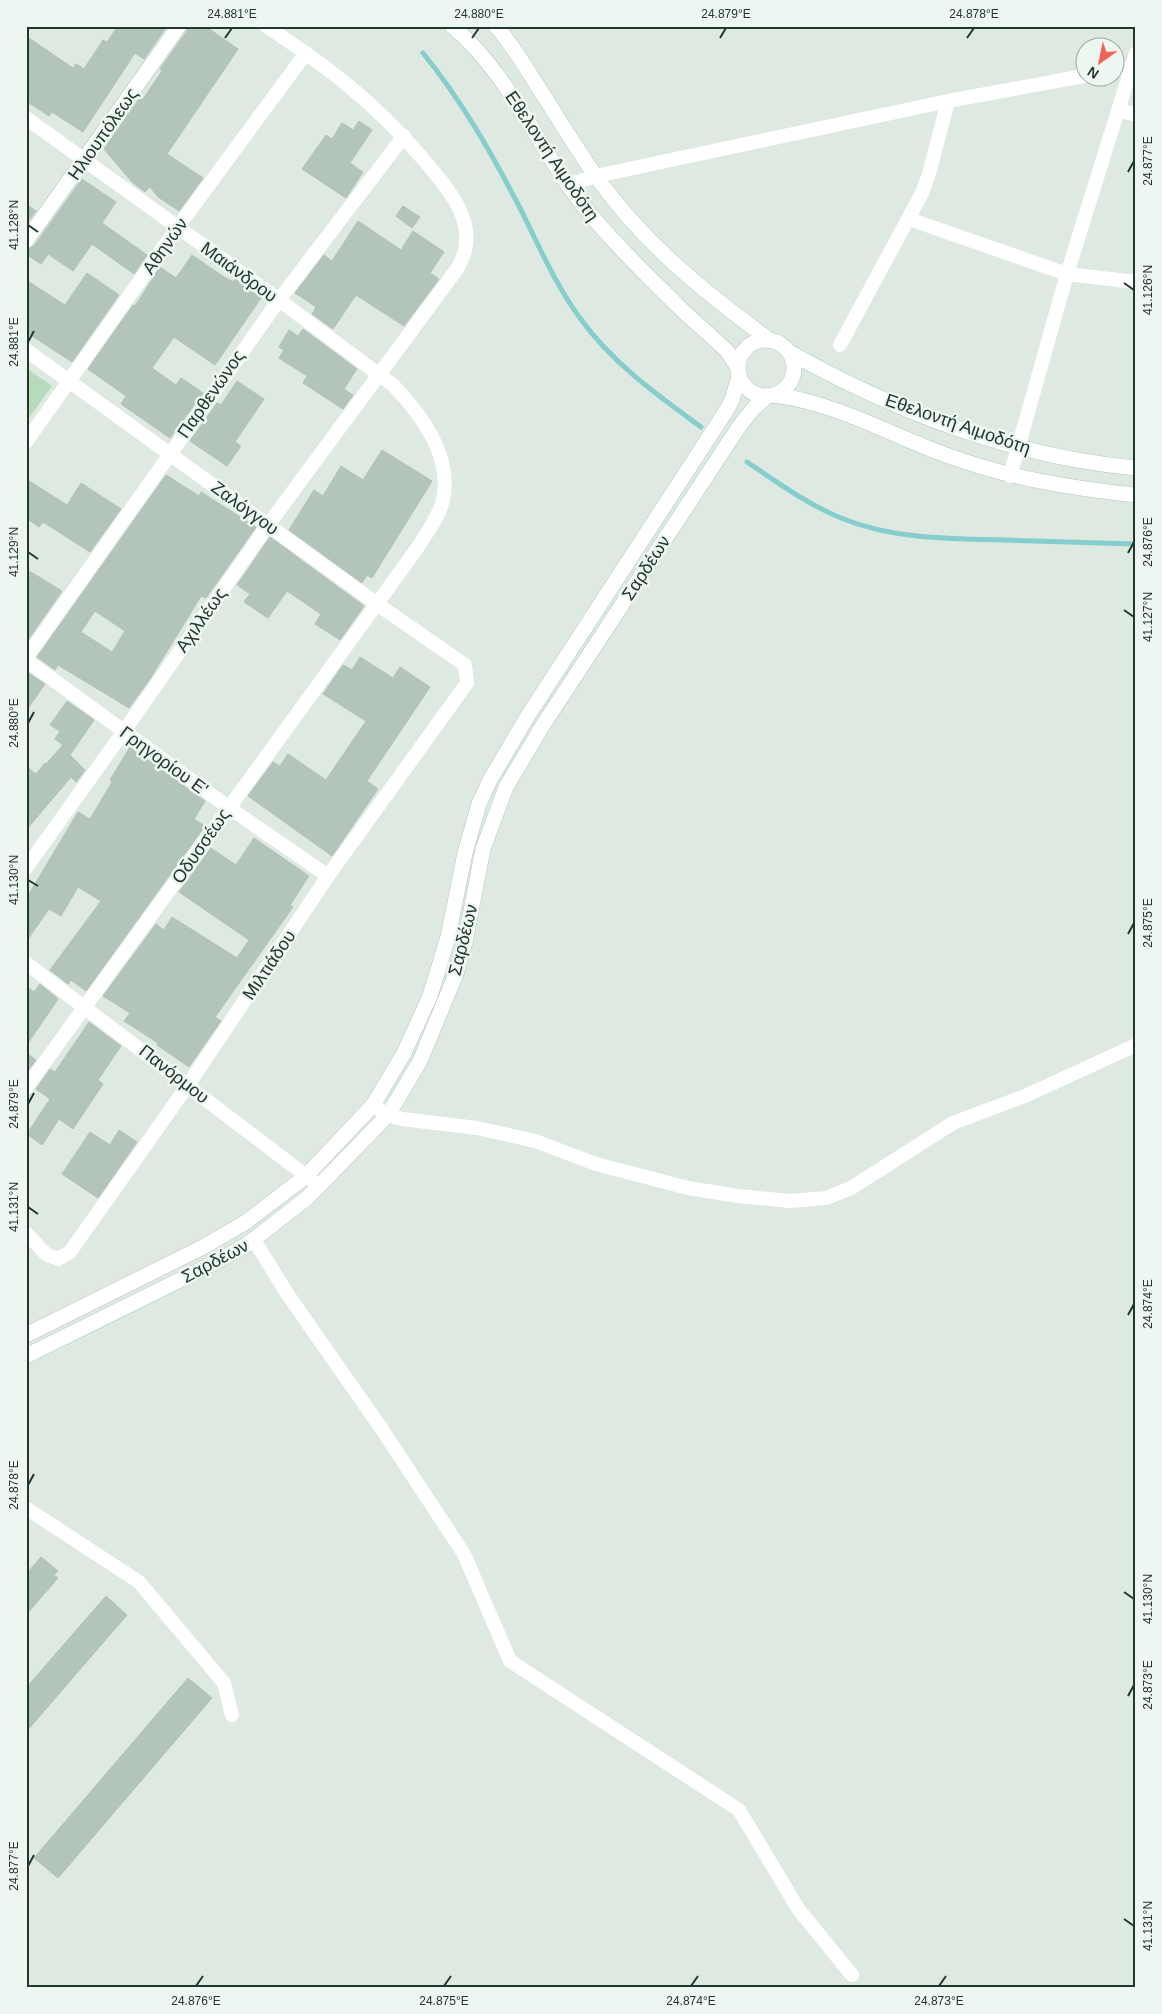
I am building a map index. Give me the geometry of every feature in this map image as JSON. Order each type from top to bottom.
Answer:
[{"type":"main road","name":"Ηλιουπόλεως","points":[[26,241],[178,26]]},
{"type":"main road","name":"Εθελοντή Αιμοδότη","points":[[452,26],[479,53],[503,83],[568,185],[593,218],[615,243],[678,306],[728,352],[739,372]]},
{"type":"main road","name":"Εθελοντή Αιμοδότη","points":[[496,26],[513,48],[596,176],[626,214],[671,263],[770,341]]},
{"type":"main road","points":[[770,396],[783,391],[790,383],[794,372],[793,362],[789,352],[781,345],[770,341],[761,341],[752,344],[745,350],[740,358],[739,372],[743,384],[750,391],[758,395],[812,403],[858,419],[946,455],[1010,476],[1044,483],[1136,495]]},
{"type":"main road","name":"Εθελοντή Αιμοδότη","points":[[789,352],[833,376],[911,412],[1018,448],[1078,461],[1136,468]]},
{"type":"main road","name":"Σαρδέων","points":[[26,1335],[222,1236],[253,1218],[306,1176],[373,1105],[404,1053],[430,996],[448,937],[464,853],[479,804],[490,780],[527,716],[726,411],[732,400],[739,372]]},
{"type":"main road","name":"Σαρδέων","points":[[26,1356],[214,1263],[254,1240],[294,1210],[320,1186],[388,1115],[420,1061],[456,974],[465,942],[483,849],[496,810],[514,772],[542,725],[738,428],[752,410],[770,396]]},
{"type":"street","points":[[266,26],[306,53],[365,98],[404,136]]},
{"type":"street","name":"Αθηνών","points":[[26,442],[177,228],[306,53]]},
{"type":"street","points":[[1010,476],[1067,274],[1136,53]]},
{"type":"street","points":[[1124,68],[1132,67]]},
{"type":"street","points":[[568,185],[596,176],[948,101],[1074,78]]},
{"type":"street","points":[[840,345],[909,220],[929,174],[948,101]]},
{"type":"street","points":[[1119,110],[1136,115]]},
{"type":"street","name":"Μαιάνδρου","points":[[26,118],[279,300],[378,374],[407,400],[423,421],[440,454],[445,485],[443,500],[430,528],[377,604]]},
{"type":"street","name":"Αχιλλέως","points":[[26,868],[268,524],[461,262],[465,254],[467,238],[461,212],[442,181],[404,136]]},
{"type":"street","name":"Παρθενώνος","points":[[26,659],[279,300],[404,136]]},
{"type":"street","points":[[909,220],[1067,274],[1136,282]]},
{"type":"street","name":"Ζαλόγγου","points":[[26,350],[377,604],[465,664]]},
{"type":"street","name":"Οδυσσέως","points":[[26,1088],[377,604]]},
{"type":"street","name":"Γρηγορίου Ε'","points":[[26,659],[228,807],[328,876]]},
{"type":"street","name":"Μιλτιάδου","points":[[26,1233],[46,1254],[58,1259],[70,1252],[188,1085],[328,876],[467,684],[465,664]]},
{"type":"street","name":"Πανόρμου","points":[[26,963],[320,1186]]},
{"type":"street","points":[[373,1105],[388,1115],[402,1119],[478,1128],[535,1141],[596,1164],[688,1188],[738,1196],[790,1201],[826,1198],[851,1188],[953,1123],[1025,1096],[1136,1045]]},
{"type":"street","points":[[254,1240],[288,1295],[381,1428],[464,1554],[510,1661],[739,1810],[799,1910],[852,1975]]},
{"type":"street","points":[[26,1508],[138,1582],[224,1683],[232,1716]]},
{"type":"green space","points":[[26,368],[52,386],[26,422]]},
{"type":"building","points":[[118,26],[167,26],[144,59],[135,53],[83,132],[52,112],[49,116],[26,101],[26,36],[73,68],[76,64],[84,69],[103,40],[107,42]]},
{"type":"building","points":[[188,26],[205,26],[238,49],[167,154],[203,178],[179,211],[158,197],[150,187],[145,192],[132,182],[104,149],[139,99],[143,99],[162,71],[160,69],[187,31]]},
{"type":"building","points":[[359,121],[372,130],[350,163],[363,172],[346,198],[302,169],[326,135],[332,139],[342,123],[353,130]]},
{"type":"building","points":[[82,179],[116,202],[102,223],[147,255],[134,274],[92,244],[73,271],[48,254],[41,264],[26,254],[26,250],[34,246]]},
{"type":"building","points":[[26,204],[36,211],[26,224]]},
{"type":"building","points":[[403,206],[420,217],[412,228],[396,216]]},
{"type":"building","points":[[358,221],[401,250],[413,231],[444,252],[430,273],[439,279],[404,326],[356,295],[333,329],[312,314],[316,307],[295,293],[324,255],[332,261]]},
{"type":"building","points":[[192,255],[224,277],[233,282],[235,279],[261,298],[215,365],[174,337],[152,368],[176,385],[181,378],[203,393],[170,438],[121,404],[126,396],[88,369],[133,305],[135,306],[160,267],[176,278]]},
{"type":"building","points":[[87,273],[119,295],[72,362],[26,332],[26,280],[65,305]]},
{"type":"building","points":[[303,329],[357,369],[344,389],[353,395],[343,409],[303,383],[307,376],[279,358],[284,350],[279,347],[289,330],[298,336]]},
{"type":"building","points":[[237,381],[264,399],[235,442],[241,446],[227,466],[190,441],[217,403],[221,405]]},
{"type":"building","points":[[382,450],[432,481],[372,578],[367,575],[362,583],[289,530],[314,490],[323,496],[341,466],[363,480]]},
{"type":"building","points":[[166,475],[199,496],[201,492],[256,527],[206,598],[201,596],[150,679],[129,708],[58,665],[55,670],[37,657]],"holes":[[[95,611],[125,631],[112,652],[81,632]]]},
{"type":"building","points":[[26,479],[67,505],[81,483],[121,509],[90,552],[43,522],[39,527],[26,518]]},
{"type":"building","points":[[270,537],[364,606],[340,640],[315,624],[321,614],[287,591],[268,618],[244,602],[250,594],[237,585]]},
{"type":"building","points":[[26,569],[62,591],[28,640],[26,639]]},
{"type":"building","points":[[360,657],[393,678],[400,667],[430,687],[367,781],[378,789],[332,856],[248,796],[273,762],[280,766],[288,754],[326,780],[366,721],[323,694],[343,665],[352,670]]},
{"type":"building","points":[[26,673],[45,684],[26,711]]},
{"type":"building","points":[[67,701],[94,720],[70,755],[85,770],[76,782],[71,777],[26,830],[26,766],[36,774],[63,745],[55,739],[60,731],[50,725]]},
{"type":"building","points":[[130,747],[205,801],[194,819],[205,826],[86,991],[71,980],[68,984],[50,970],[101,901],[78,887],[61,916],[49,909],[26,942],[26,899],[78,812],[90,819]]},
{"type":"building","points":[[254,838],[309,876],[290,905],[293,907],[215,1017],[221,1021],[189,1067],[157,1045],[158,1043],[124,1021],[130,1013],[103,996],[156,924],[164,930],[172,917],[237,958],[249,940],[179,892],[211,848],[236,865]]},
{"type":"building","points":[[40,984],[58,999],[26,1046],[26,986],[34,992]]},
{"type":"building","points":[[89,1022],[121,1046],[98,1080],[103,1084],[73,1129],[59,1119],[42,1145],[27,1134],[50,1099],[36,1089],[50,1069],[55,1072]]},
{"type":"building","points":[[26,1053],[36,1060],[26,1073]]},
{"type":"building","points":[[119,1130],[137,1142],[98,1198],[62,1174],[90,1132],[110,1145]]},
{"type":"building","points":[[41,1557],[58,1571],[54,1575],[58,1578],[26,1615],[26,1574]]},
{"type":"building","points":[[106,1596],[127,1615],[26,1732],[26,1688]]},
{"type":"building","points":[[188,1678],[212,1698],[58,1878],[34,1858]]},
{"type":"waterway","points":[[423,53],[451,90],[487,148],[555,278],[580,318],[606,350],[621,364],[701,427]]},
{"type":"waterway","points":[[747,462],[816,506],[841,518],[880,530],[941,538],[1136,544]]}]
